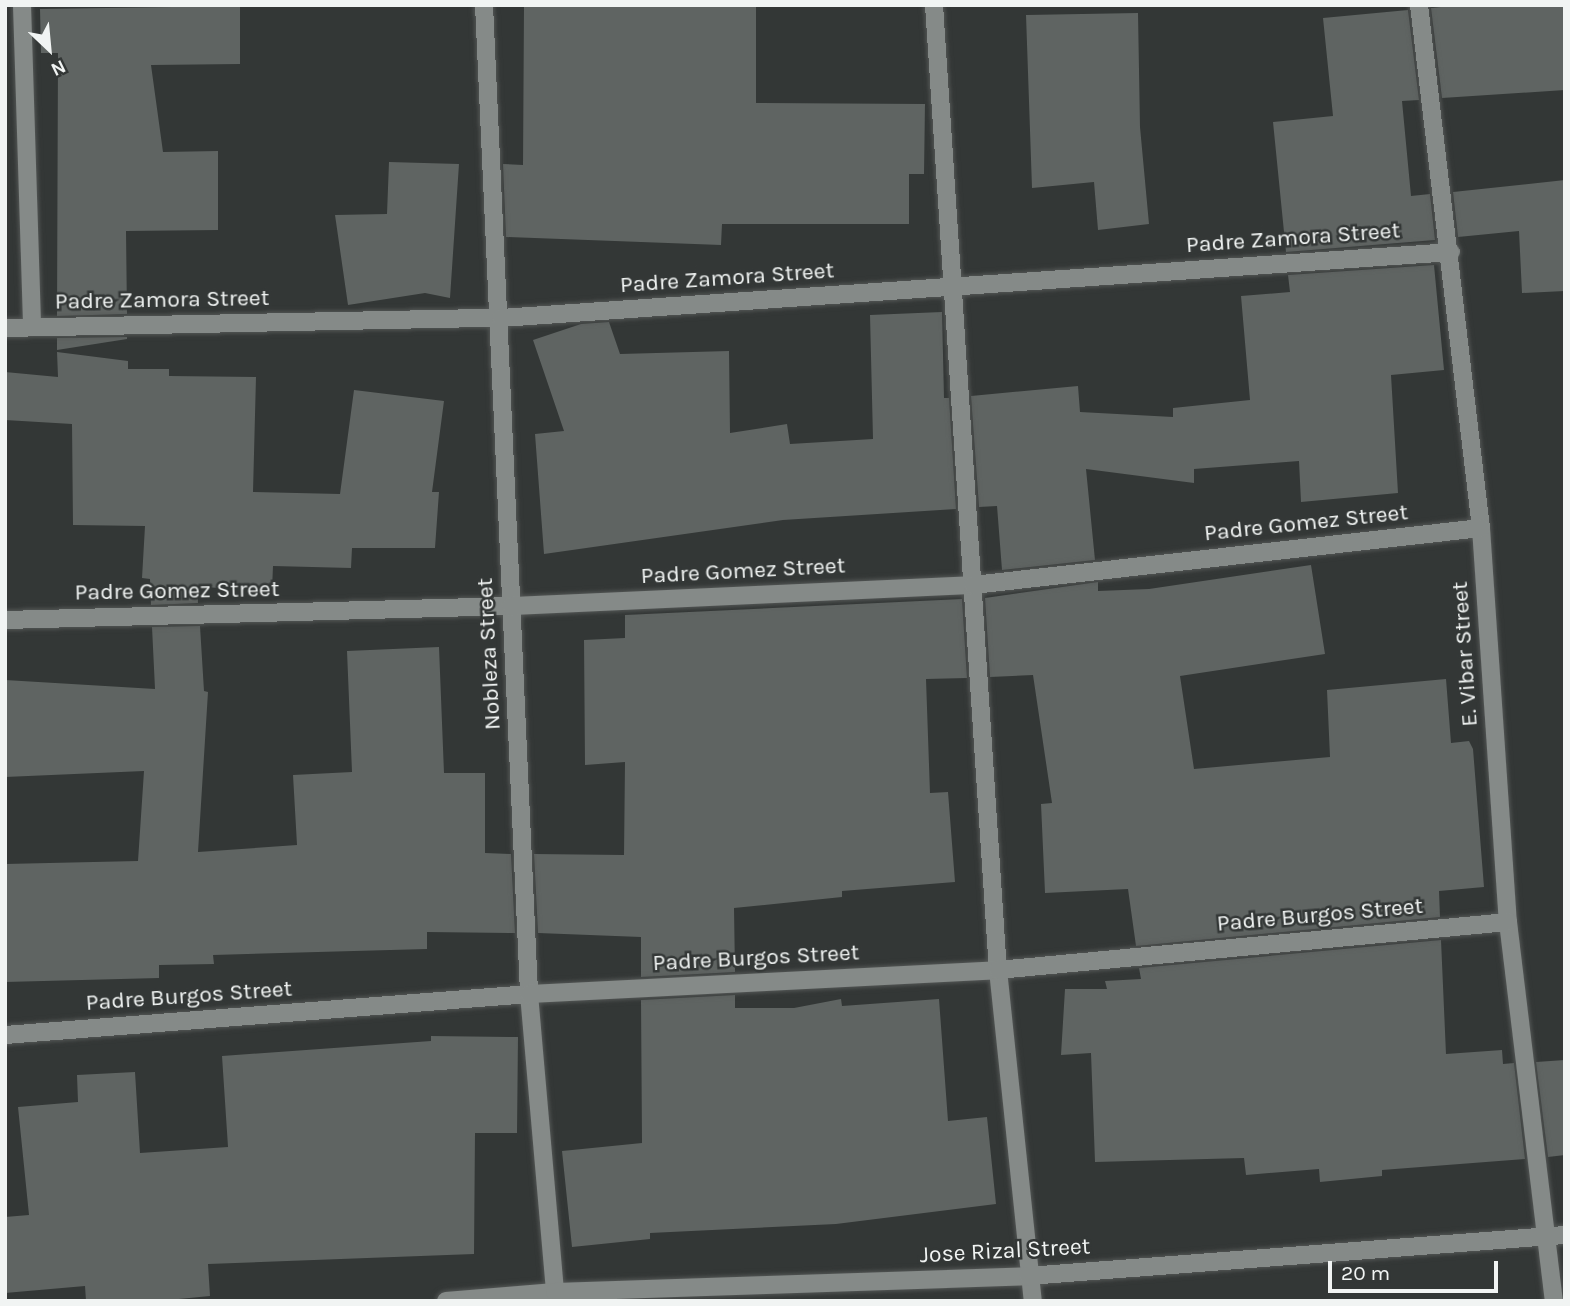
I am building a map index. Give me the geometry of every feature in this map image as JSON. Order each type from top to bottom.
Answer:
[{"type":"street","points":[[22,5],[32,327]]},
{"type":"street","name":"Nobleza Street","points":[[484,5],[501,318],[529,994],[555,1296]]},
{"type":"street","points":[[934,5],[998,970],[1028,1276],[1033,1301]]},
{"type":"street","name":"E. Vibar Street","points":[[1419,5],[1451,252],[1481,528],[1508,922],[1554,1301]]},
{"type":"street","name":"Padre Zamora Street","points":[[5,328],[501,318],[1451,252]]},
{"type":"street","name":"Padre Gomez Street","points":[[5,620],[511,607],[973,585],[1481,528]]},
{"type":"street","name":"Padre Burgos Street","points":[[5,1035],[529,994],[998,970],[1508,922]]},
{"type":"street","name":"Jose Rizal Street","points":[[446,1301],[1028,1276],[1565,1235]]},
{"type":"building","points":[[524,5],[756,6],[756,103],[925,104],[924,174],[909,174],[909,224],[722,224],[721,245],[506,237],[503,164],[523,165]]},
{"type":"building","points":[[1460,5],[1565,5],[1565,90],[1442,98],[1431,8]]},
{"type":"building","points":[[240,6],[240,64],[151,65],[163,152],[218,151],[218,230],[126,231],[127,314],[57,316],[58,53],[41,53],[40,9]]},
{"type":"building","points":[[1408,10],[1419,100],[1402,101],[1411,196],[1430,194],[1435,240],[1286,252],[1273,122],[1333,116],[1323,18]]},
{"type":"building","points":[[1138,13],[1140,127],[1149,224],[1098,230],[1094,182],[1032,188],[1026,15]]},
{"type":"building","points":[[389,162],[459,164],[450,298],[425,293],[348,305],[335,215],[387,214]]},
{"type":"building","points":[[1565,180],[1565,291],[1522,293],[1519,231],[1458,237],[1453,192]]},
{"type":"building","points":[[1434,265],[1444,370],[1391,375],[1398,493],[1301,502],[1299,461],[1194,469],[1194,483],[1086,469],[1095,560],[1002,570],[997,506],[979,507],[971,396],[1078,386],[1080,412],[1173,417],[1173,408],[1250,400],[1241,296],[1290,292],[1288,275]]},
{"type":"building","points":[[942,312],[944,398],[949,398],[956,509],[783,520],[544,554],[535,434],[564,431],[533,340],[581,324],[609,322],[620,354],[729,351],[730,433],[787,424],[790,444],[873,439],[870,315]]},
{"type":"building","points":[[57,338],[127,339],[57,350]]},
{"type":"building","points":[[57,352],[128,361],[128,369],[169,369],[169,376],[256,377],[253,492],[340,494],[354,390],[444,401],[432,492],[439,492],[435,548],[352,548],[351,568],[273,566],[272,590],[197,587],[198,603],[151,605],[150,579],[142,578],[145,526],[73,525],[72,424],[5,420],[5,372],[58,377]]},
{"type":"building","points":[[1311,565],[1325,654],[1180,676],[1194,769],[1330,757],[1327,690],[1446,679],[1451,743],[1469,741],[1473,749],[1484,887],[1439,891],[1440,917],[1136,946],[1128,889],[1045,893],[1041,804],[1052,803],[1033,675],[990,677],[985,598],[1098,582],[1098,591],[1149,589]]},
{"type":"building","points":[[962,599],[967,678],[926,679],[930,793],[948,792],[955,882],[842,891],[842,897],[734,908],[735,972],[641,977],[641,937],[538,933],[534,854],[624,855],[625,762],[585,765],[584,640],[625,638],[625,615]]},
{"type":"building","points":[[200,626],[204,691],[208,692],[198,852],[297,845],[293,775],[352,772],[347,651],[439,647],[444,773],[485,773],[485,853],[511,854],[515,933],[427,932],[427,949],[213,955],[214,964],[159,965],[159,978],[5,982],[5,864],[138,861],[144,771],[5,777],[5,680],[155,689],[152,627]]},
{"type":"building","points":[[1441,940],[1446,1054],[1502,1050],[1503,1064],[1514,1063],[1525,1159],[1382,1170],[1382,1176],[1320,1182],[1319,1169],[1246,1175],[1244,1158],[1095,1162],[1091,1053],[1061,1055],[1065,989],[1107,989],[1105,981],[1141,979],[1139,968]]},
{"type":"building","points":[[735,995],[735,1008],[794,1008],[841,999],[842,1006],[939,999],[948,1121],[987,1117],[996,1204],[836,1224],[650,1233],[650,1239],[572,1247],[562,1151],[642,1143],[641,1000]]},
{"type":"building","points":[[431,1036],[518,1037],[517,1133],[475,1133],[474,1254],[208,1264],[210,1296],[158,1301],[86,1301],[85,1286],[5,1293],[5,1217],[29,1215],[18,1107],[78,1102],[77,1075],[135,1072],[140,1153],[228,1147],[222,1056],[431,1041]]},
{"type":"building","points":[[1565,1060],[1565,1155],[1548,1157],[1536,1062]]}]
